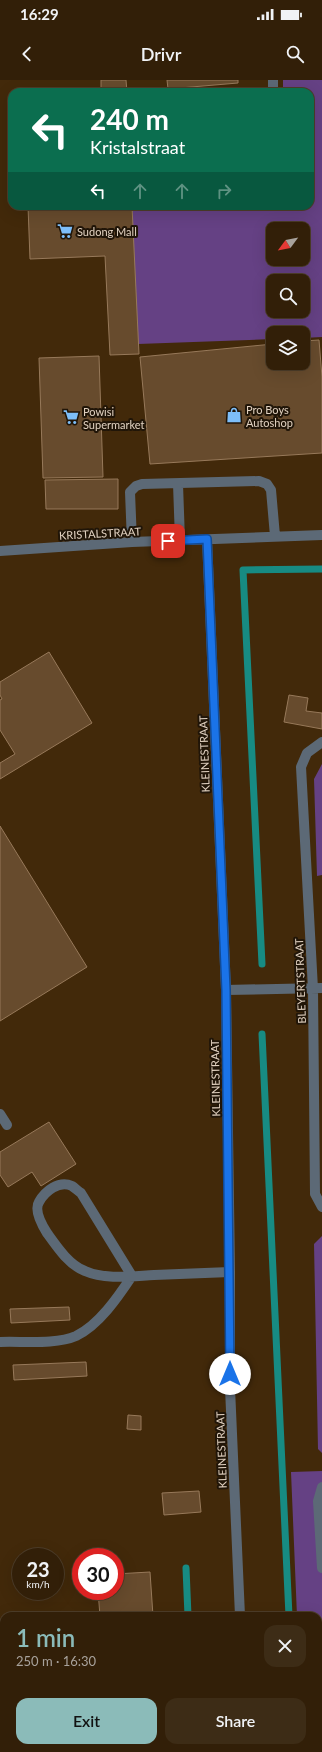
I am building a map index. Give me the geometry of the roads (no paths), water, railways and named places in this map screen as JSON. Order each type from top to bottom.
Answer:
[{"type":"street","points":[[132,542],[130,492],[136,486],[142,484],[259,481],[267,484],[271,490],[276,536]]},
{"type":"street","points":[[178,484],[180,540]]},
{"type":"street","name":"KRISTALSTRAAT","points":[[0,551],[132,542],[322,535]]},
{"type":"street","name":"KLEINESTRAAT","points":[[207,539],[226,990],[230,1388],[240,1612]]},
{"type":"street","name":"BLEYERTSTRAAT","points":[[322,742],[307,753],[301,767],[318,988],[315,1194],[322,1207]]},
{"type":"street","points":[[226,990],[318,988]]},
{"type":"street","points":[[0,1114],[7,1125]]},
{"type":"street","points":[[132,1276],[81,1193],[65,1184],[54,1186],[41,1198],[38,1204],[40,1218],[44,1228],[61,1253],[84,1271],[100,1276],[132,1276],[230,1272]]},
{"type":"street","points":[[0,1342],[60,1340],[76,1336],[92,1324],[113,1304],[132,1276]]},
{"type":"street","points":[[322,1487],[318,1501],[322,1568]]},
{"type":"waterway","points":[[262,964],[243,570],[322,569]]},
{"type":"waterway","points":[[262,1034],[289,1612]]},
{"type":"waterway","points":[[186,1568],[188,1612]]},
{"type":"place","name":"Sudong Mall","points":[[65,231]]},
{"type":"place","name":"Pro Boys Autoshop","points":[[234,415]]},
{"type":"place","name":"Powisi Supermarket","points":[[71,417]]}]
